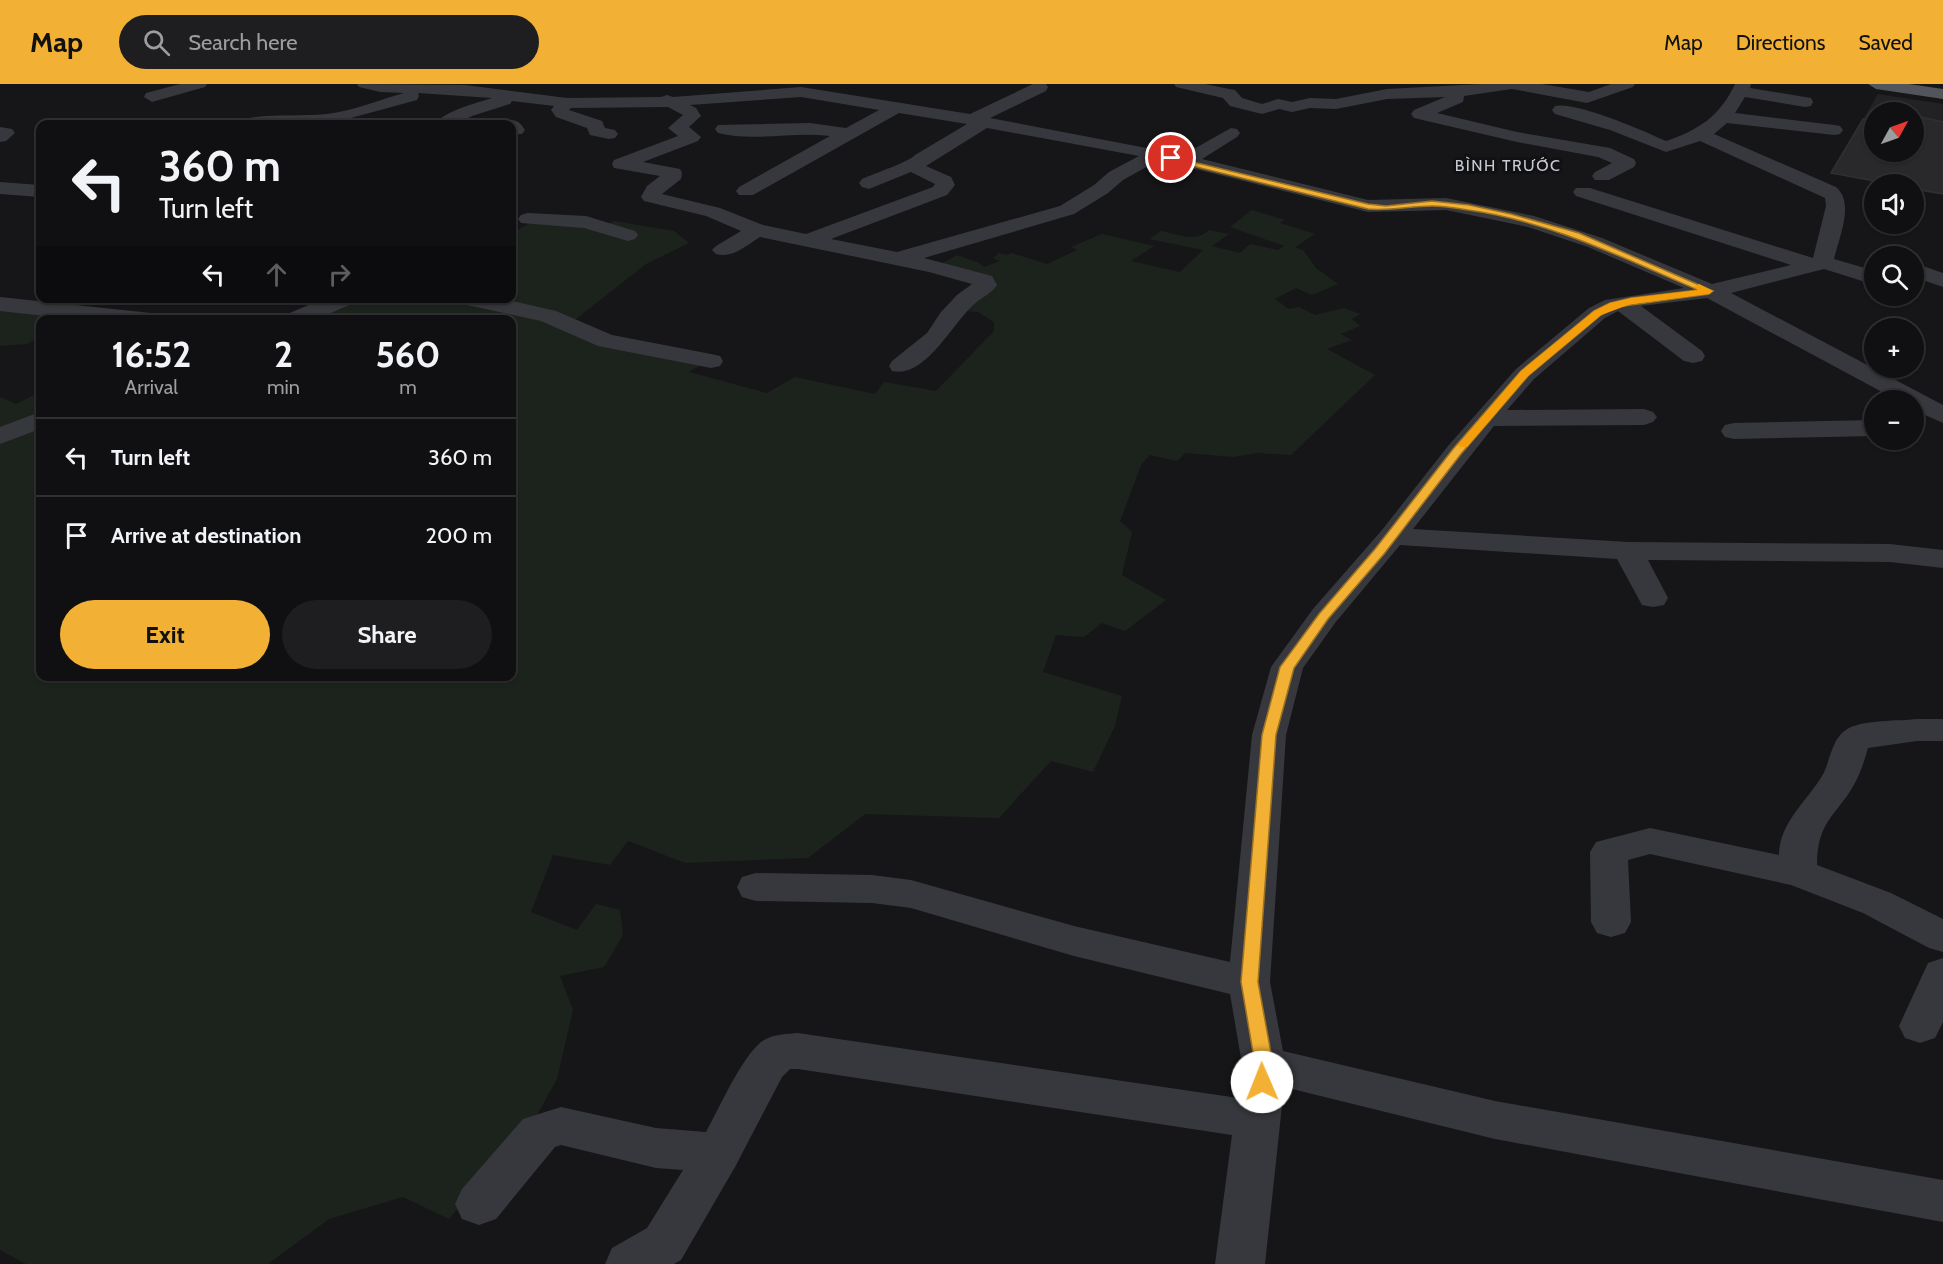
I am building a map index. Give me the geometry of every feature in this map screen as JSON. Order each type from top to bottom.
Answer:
[{"type":"main road","points":[[1876,84],[1943,94]]},
{"type":"street","points":[[152,97],[199,84]]},
{"type":"street","points":[[365,84],[380,87],[426,86],[567,103],[670,102],[738,89],[830,97],[1157,154],[1368,206],[1386,208],[1432,203],[1509,215],[1576,235],[1709,291],[1943,415]]},
{"type":"street","points":[[630,84],[692,114],[677,128],[693,137],[621,164],[673,173],[674,175],[654,190],[651,197],[712,212],[757,230],[896,259],[984,281],[986,285],[965,300],[949,317],[935,338],[902,366]]},
{"type":"street","points":[[780,92],[800,84]]},
{"type":"street","points":[[830,97],[854,84]]},
{"type":"street","points":[[1182,84],[1229,94],[1236,102],[1263,109],[1280,104],[1292,107],[1310,103],[1336,104],[1387,94],[1469,91],[1512,84],[1590,97]]},
{"type":"street","points":[[1541,122],[1590,97],[1627,84]]},
{"type":"street","points":[[333,120],[406,98],[426,86]]},
{"type":"street","points":[[869,183],[898,169],[917,165],[922,159],[978,121],[1040,87]]},
{"type":"street","points":[[1469,91],[1420,114],[1616,126],[1666,147],[1680,140],[1701,135],[1722,117],[1742,88],[1805,102]]},
{"type":"street","points":[[746,191],[894,108],[910,93]]},
{"type":"street","points":[[451,120],[466,112],[514,96]]},
{"type":"street","points":[[514,120],[515,116],[543,100]]},
{"type":"street","points":[[567,103],[560,110],[562,113],[591,122],[597,126],[595,129],[598,133],[609,134]]},
{"type":"street","points":[[1722,117],[1834,130]]},
{"type":"street","points":[[275,120],[292,120]]},
{"type":"street","points":[[1541,122],[1627,163],[1602,176]]},
{"type":"street","points":[[724,129],[744,131],[810,128],[847,133]]},
{"type":"street","points":[[1185,162],[1231,133]]},
{"type":"street","points":[[1701,135],[1829,191],[1835,196],[1836,206],[1822,257]]},
{"type":"street","points":[[896,259],[1004,230],[1067,210],[1101,189],[1116,176],[1157,154]]},
{"type":"street","points":[[806,241],[940,191],[945,184],[944,181],[921,171],[917,165]]},
{"type":"street","points":[[0,188],[36,191]]},
{"type":"street","points":[[1583,192],[1756,249],[1822,257],[1864,256]]},
{"type":"street","points":[[520,224],[586,222],[628,235]]},
{"type":"street","points":[[723,250],[757,230]]},
{"type":"street","points":[[1240,1264],[1264,1064],[1249,982],[1269,735],[1287,667],[1324,616],[1392,536],[1486,418],[1534,366],[1597,313],[1622,303],[1709,291],[1822,257],[1864,274]]},
{"type":"street","points":[[1924,273],[1943,280]]},
{"type":"street","points":[[1924,294],[1943,300]]},
{"type":"street","points":[[98,314],[116,303]]},
{"type":"street","points":[[305,315],[333,303]]},
{"type":"street","points":[[488,303],[561,320],[599,339],[711,361]]},
{"type":"street","points":[[1622,303],[1693,356]]},
{"type":"street","points":[[0,304],[107,315]]},
{"type":"street","points":[[1486,418],[1644,417]]},
{"type":"street","points":[[0,436],[36,422]]},
{"type":"street","points":[[1924,428],[1943,427]]},
{"type":"street","points":[[1734,431],[1864,428]]},
{"type":"street","points":[[1392,536],[1628,551],[1890,552],[1943,559]]},
{"type":"street","points":[[1628,551],[1653,598]]},
{"type":"street","points":[[1798,873],[1798,845],[1812,814],[1839,779],[1853,742],[1862,736],[1917,730],[1943,730]]},
{"type":"street","points":[[1611,922],[1609,852],[1650,841],[1798,873],[1877,903],[1943,937]]},
{"type":"street","points":[[756,887],[872,889],[910,894],[1074,940],[1249,982]]},
{"type":"street","points":[[1920,1026],[1943,974]]},
{"type":"street","points":[[630,1264],[664,1244],[719,1153],[766,1064],[780,1052],[798,1051],[1259,1120]]},
{"type":"street","points":[[1264,1064],[1495,1120],[1943,1201]]},
{"type":"street","points":[[479,1204],[539,1133],[561,1126],[656,1148],[719,1153]]},
{"type":"shaded area","points":[[1878,94],[1943,104],[1943,187],[1940,194],[1924,191],[1924,174],[1864,174],[1864,179],[1831,173],[1864,118],[1864,162],[1924,162],[1924,102],[1873,102]]},
{"type":"shaded area","points":[[1252,210],[1285,220],[1280,223],[1315,234],[1295,247],[1304,251],[1316,268],[1338,284],[1312,295],[1296,288],[1275,299],[1289,309],[1299,307],[1315,315],[1344,308],[1360,314],[1352,319],[1360,326],[1341,334],[1352,340],[1327,349],[1375,375],[1291,455],[1257,453],[1233,457],[1185,453],[1177,461],[1150,455],[1141,465],[1120,521],[1132,532],[1122,575],[1166,600],[1125,631],[1102,623],[1084,637],[1056,635],[1043,672],[1122,696],[1115,726],[1093,772],[1051,761],[999,818],[865,814],[808,858],[685,863],[628,841],[610,865],[553,855],[531,912],[577,930],[596,904],[620,910],[623,935],[604,967],[560,976],[573,1010],[557,1079],[537,1115],[449,1219],[403,1197],[329,1219],[268,1264],[26,1264],[0,1250],[0,397],[16,404],[36,394],[36,681],[516,681],[516,315],[313,315],[345,303],[516,303],[516,231],[532,222],[598,228],[614,221],[674,231],[689,243],[646,264],[567,326],[706,362],[689,372],[767,393],[795,377],[875,394],[884,382],[936,391],[994,331],[994,322],[978,312],[965,311],[994,286],[941,264],[957,255],[984,267],[1000,261],[993,258],[999,253],[1006,255],[1012,253],[1047,264],[1077,250],[1071,247],[1102,234],[1154,246],[1131,261],[1180,272],[1203,250],[1149,239],[1161,231],[1192,237],[1209,230],[1229,234],[1212,246],[1240,253],[1250,244],[1278,250],[1284,246],[1230,227]]},
{"type":"shaded area","points":[[0,308],[66,315],[36,315],[36,339],[27,344],[0,346]]},
{"type":"building","points":[[1924,118],[1943,122],[1943,194],[1924,191],[1924,174],[1864,174],[1864,179],[1831,173],[1863,119],[1864,162],[1924,162]]},
{"type":"slow traffic","points":[[1464,445],[1525,374],[1597,313],[1613,305],[1631,301],[1709,291],[1699,287]]},
{"type":"district","name":"BÌNH TRƯỚC","points":[[1508,165]]},
{"type":"route","points":[[1171,158],[1368,206],[1396,208],[1432,203],[1509,215],[1576,235],[1709,291],[1613,305],[1597,313],[1525,374],[1457,452],[1379,552],[1324,616],[1287,667],[1269,735],[1249,982],[1264,1064],[1262,1082]]}]
